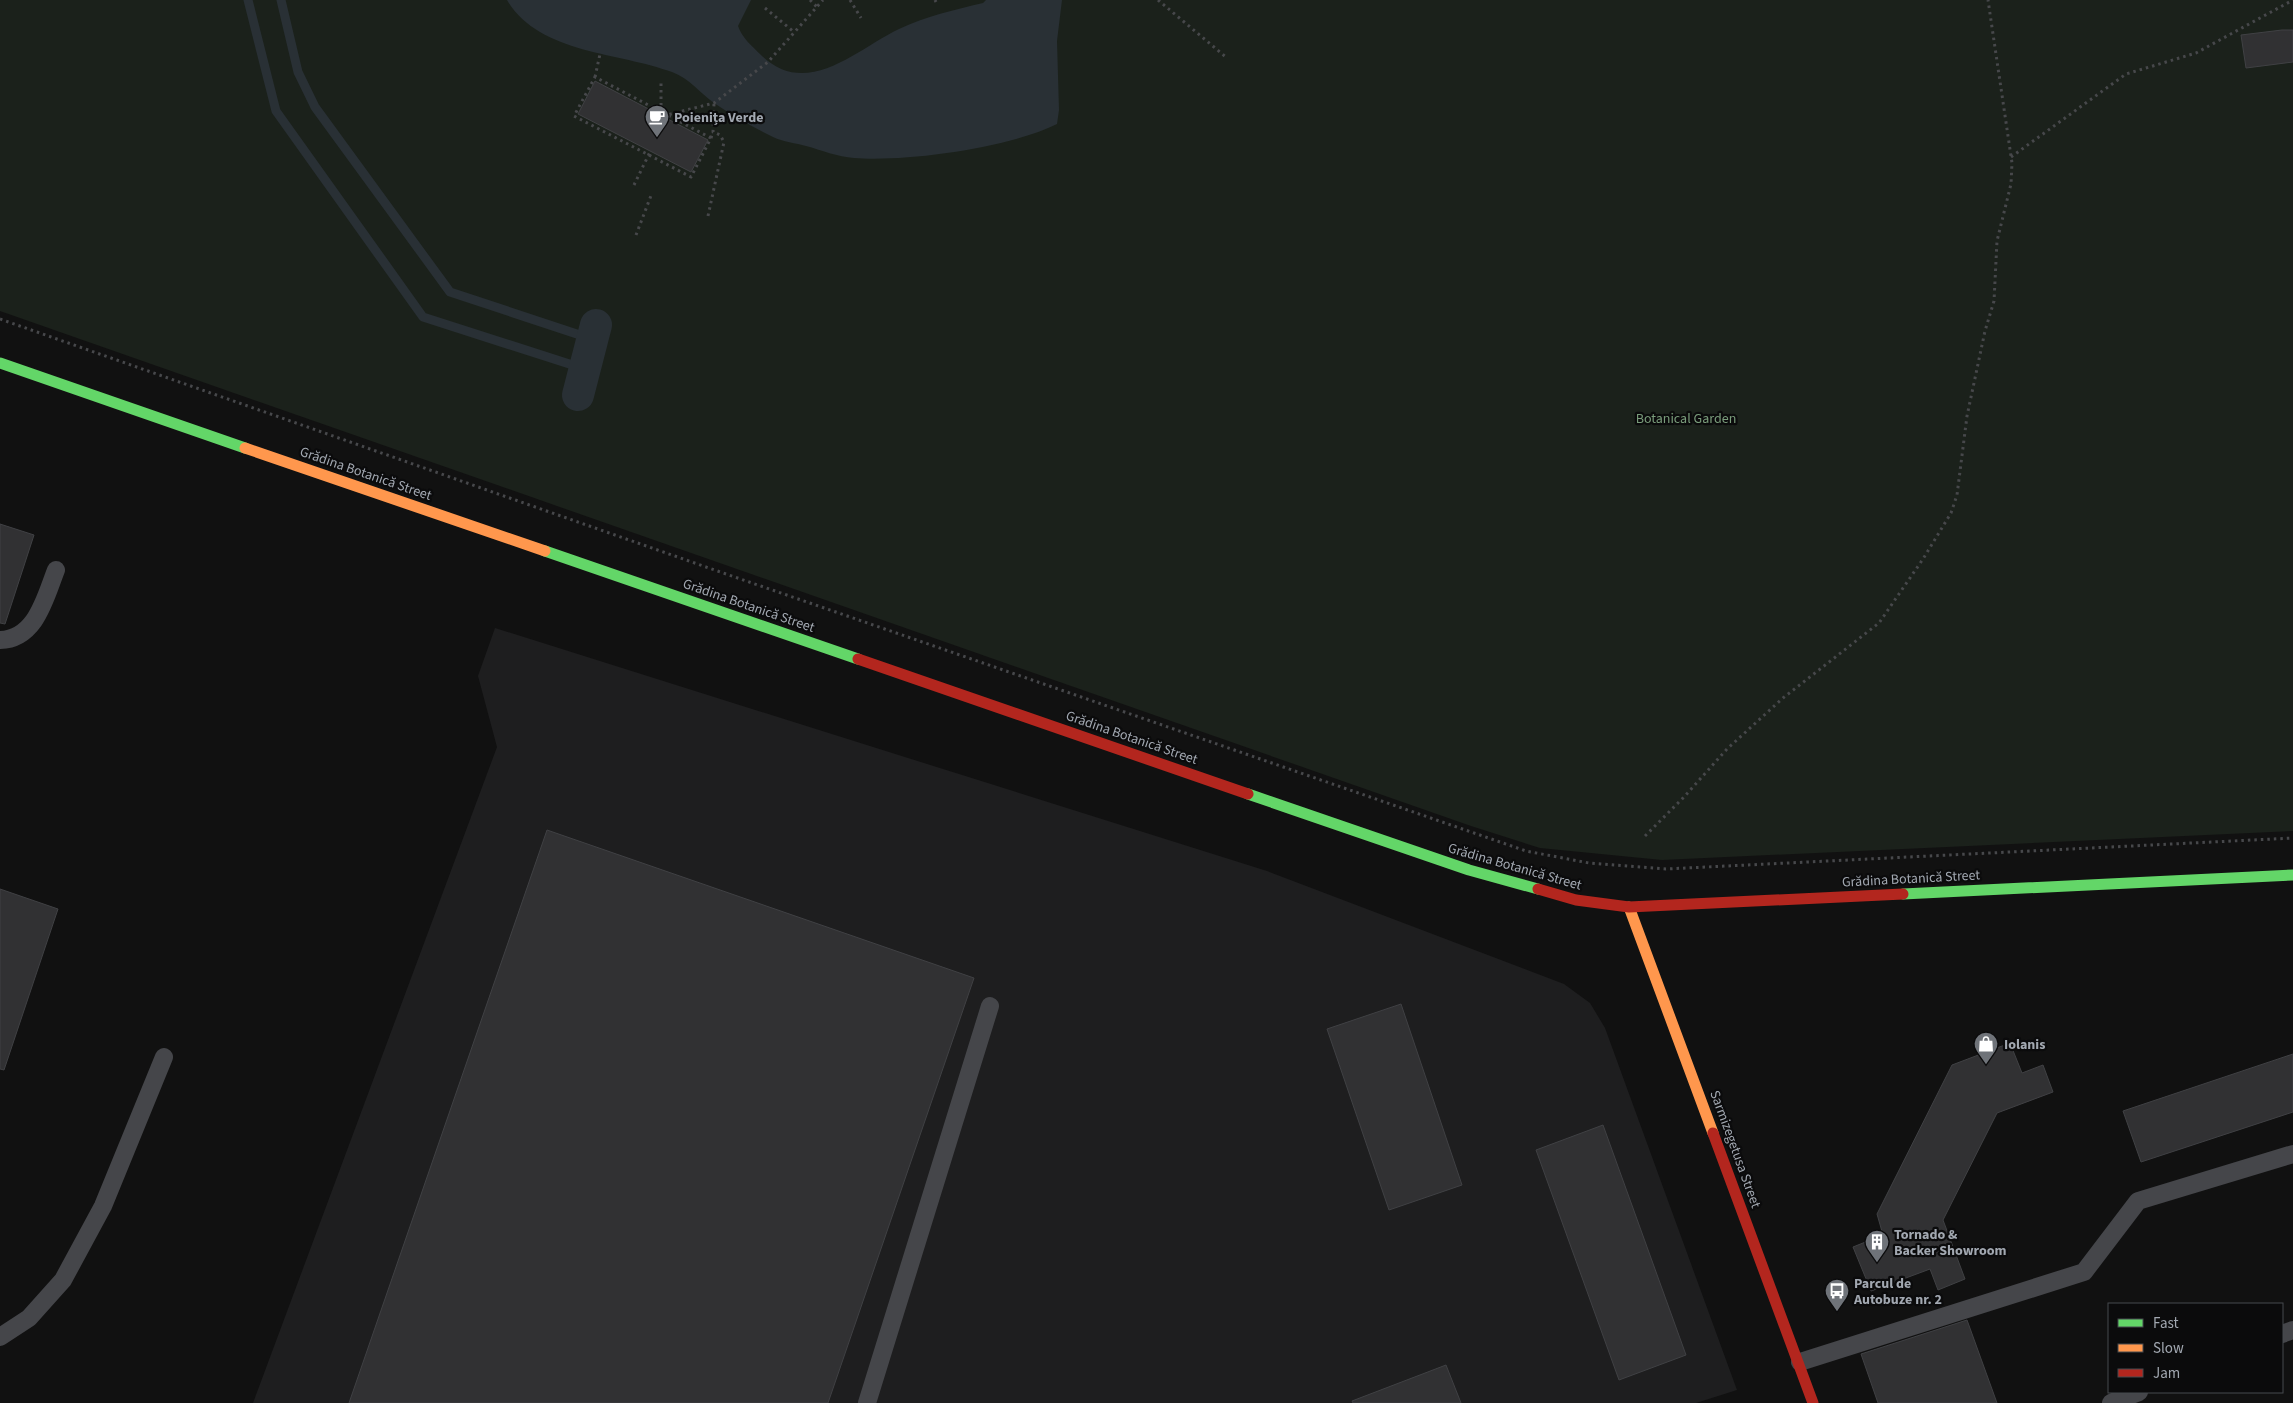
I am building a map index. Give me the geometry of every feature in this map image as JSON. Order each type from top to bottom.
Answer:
[{"type":"main road","name":"Grădina Botanică Street","points":[[0,362],[1469,870],[1576,900],[1629,907],[2293,875]]},
{"type":"main road","name":"Sarmizegetusa Street","points":[[1629,907],[1800,1362],[1813,1403]]},
{"type":"lane","points":[[0,640],[11,640],[29,627],[38,616],[56,570]]},
{"type":"lane","points":[[866,1403],[990,1006]]},
{"type":"lane","points":[[0,1336],[29,1318],[63,1280],[103,1206],[164,1057]]},
{"type":"lane","points":[[1800,1362],[2084,1272],[2138,1201],[2293,1154]]},
{"type":"lane","points":[[2111,1403],[2136,1393]]},
{"type":"path","points":[[810,0],[817,7]]},
{"type":"path","points":[[665,116],[714,103],[768,62],[823,0]]},
{"type":"path","points":[[850,0],[861,18]]},
{"type":"path","points":[[1158,0],[1227,58]]},
{"type":"path","points":[[1645,836],[1741,737],[1783,698],[1879,623],[1923,559],[1951,513],[1957,495],[1967,416],[1985,331],[1994,301],[1996,241],[2011,184],[2011,157],[1988,0]]},
{"type":"path","points":[[2011,157],[2126,74],[2196,53],[2293,0]]},
{"type":"path","points":[[765,8],[794,32]]},
{"type":"path","points":[[600,54],[595,77],[574,116],[649,153],[691,177],[713,132],[714,103]]},
{"type":"path","points":[[595,77],[661,112],[665,116],[711,138]]},
{"type":"path","points":[[661,80],[661,112]]},
{"type":"path","points":[[708,216],[724,142],[720,136],[713,132]]},
{"type":"path","points":[[634,185],[649,153]]},
{"type":"path","points":[[636,235],[652,193]]},
{"type":"path","points":[[0,319],[716,571],[1526,851],[1589,864],[1666,869],[2293,838]]},
{"type":"shaded area","points":[[507,0],[751,0],[738,26],[742,34],[761,55],[778,68],[796,73],[814,72],[832,66],[909,24],[983,3],[986,0],[1062,0],[1057,41],[1059,110],[1057,124],[1037,133],[1012,140],[957,152],[876,159],[842,156],[773,137],[721,108],[689,82],[672,72],[651,65],[582,49],[559,41],[539,31],[521,18]]},
{"type":"shaded area","points":[[495,628],[1267,871],[1564,984],[1590,1003],[1605,1028],[1737,1390],[1696,1403],[253,1403],[497,747],[478,676]]},
{"type":"green space","name":"Botanical Garden","points":[[0,0],[2293,0],[2293,831],[1662,860],[1540,848],[1471,826],[0,311]]},
{"type":"building","points":[[2293,30],[2293,62],[2246,68],[2241,35]]},
{"type":"building","points":[[595,81],[708,140],[691,172],[578,114]]},
{"type":"building","points":[[0,524],[34,535],[5,624],[0,623]]},
{"type":"building","points":[[547,830],[974,978],[828,1403],[349,1403]]},
{"type":"building","points":[[0,889],[58,909],[4,1070],[0,1069]]},
{"type":"building","points":[[1401,1004],[1462,1185],[1389,1210],[1327,1029]]},
{"type":"building","points":[[2010,1043],[2022,1073],[2043,1065],[2053,1092],[1997,1113],[1943,1220],[1965,1279],[1938,1290],[1930,1269],[1871,1291],[1853,1247],[1883,1235],[1877,1214],[1952,1065]]},
{"type":"building","points":[[2293,1054],[2293,1112],[2141,1162],[2123,1111]]},
{"type":"building","points":[[1603,1125],[1686,1355],[1619,1380],[1536,1150]]},
{"type":"building","points":[[1967,1320],[1997,1403],[1878,1403],[1861,1354]]},
{"type":"building","points":[[1446,1365],[1461,1403],[1353,1403],[1352,1401]]},
{"type":"waterway","points":[[248,0],[276,111],[423,317],[585,369]]},
{"type":"waterway","points":[[281,0],[298,72],[315,107],[450,292],[592,339]]},
{"type":"waterway","points":[[578,395],[596,325]]},
{"type":"traffic: fast","points":[[0,363],[245,448]]},
{"type":"traffic: fast","points":[[545,551],[858,659]]},
{"type":"traffic: fast","points":[[1248,794],[1469,870],[1538,889]]},
{"type":"traffic: fast","points":[[1903,894],[2293,875]]},
{"type":"traffic: slow","points":[[245,448],[545,551]]},
{"type":"traffic: slow","points":[[1629,907],[1713,1133]]},
{"type":"traffic: jam","points":[[858,659],[1248,794]]},
{"type":"traffic: jam","points":[[1538,889],[1576,900],[1629,907],[1903,894]]},
{"type":"traffic: jam","points":[[1713,1133],[1813,1403]]},
{"type":"place","name":"Poienița Verde","points":[[657,138]]},
{"type":"place","name":"Iolanis","points":[[1986,1065]]},
{"type":"place","name":"Tornado & Backer Showroom","points":[[1877,1263]]},
{"type":"place","name":"Parcul de Autobuze nr. 2","points":[[1837,1312]]}]
